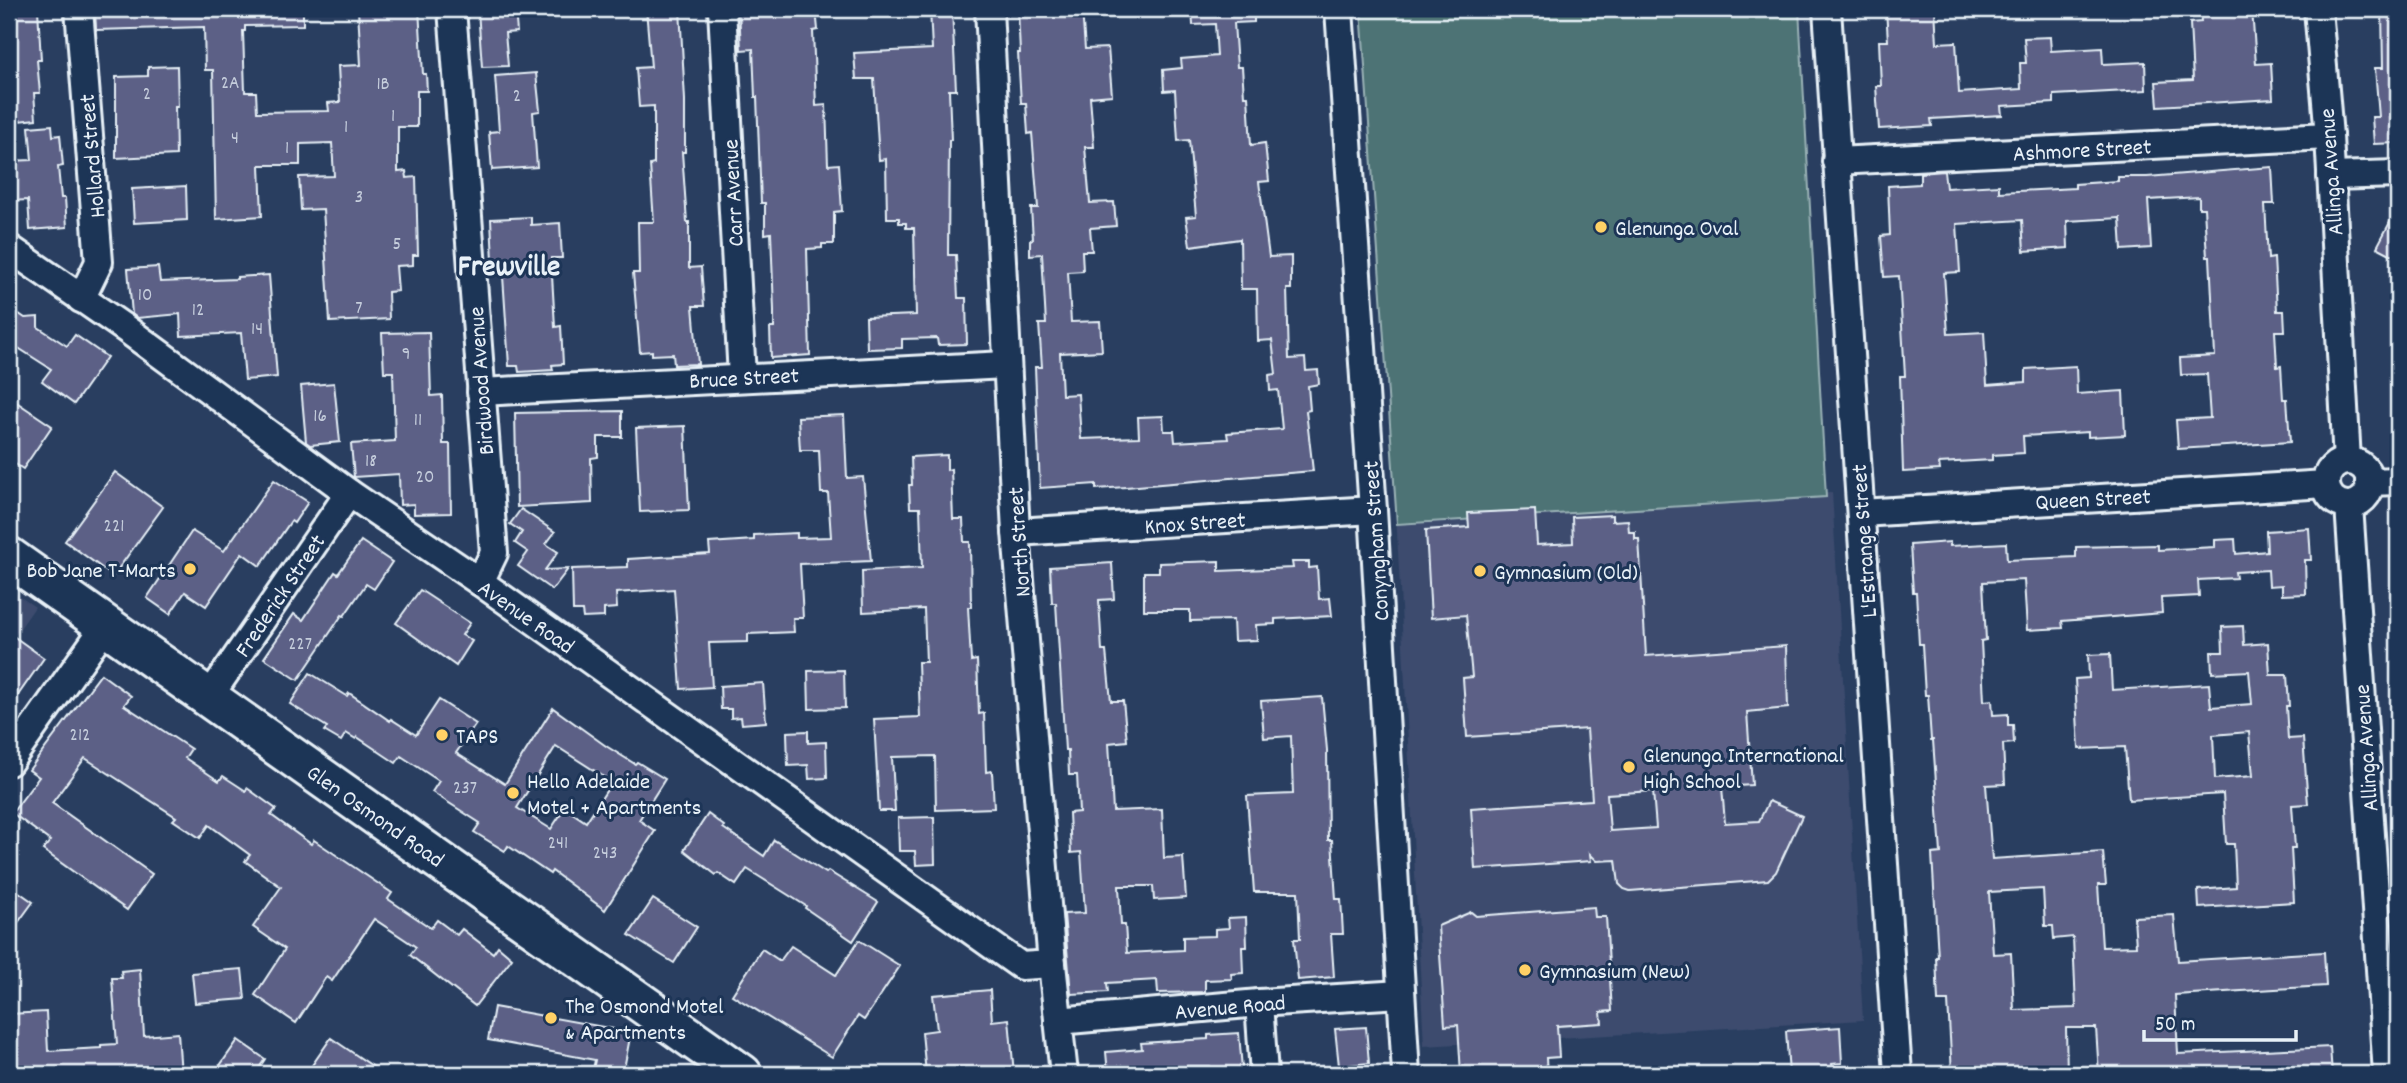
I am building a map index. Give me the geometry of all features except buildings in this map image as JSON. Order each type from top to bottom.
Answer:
[{"type":"highway","name":"Glen Osmond Road","points":[[9,557],[742,1074]]},
{"type":"street","name":"Hollard Street","points":[[79,9],[99,262],[81,299]]},
{"type":"street","name":"Birdwood Avenue","points":[[452,9],[494,553],[480,582]]},
{"type":"street","name":"Carr Avenue","points":[[722,9],[742,377]]},
{"type":"street","name":"North Street","points":[[989,9],[1016,532],[1052,964],[1064,1074]]},
{"type":"street","name":"Conyngham Street","points":[[1339,9],[1373,510],[1406,1074]]},
{"type":"street","name":"L'Estrange Street","points":[[1827,9],[1898,1074]]},
{"type":"street","name":"Allinga Avenue","points":[[2318,9],[2329,136],[2347,461]]},
{"type":"street","name":"Ashmore Street","points":[[1836,161],[2329,136]]},
{"type":"street","points":[[2331,176],[2398,174]]},
{"type":"street","name":"Avenue Road","points":[[9,247],[349,493],[480,582],[1021,966],[1052,964]]},
{"type":"street","name":"Bruce Street","points":[[481,392],[1006,365]]},
{"type":"street","points":[[2347,461],[2364,468],[2369,482],[2365,497],[2348,505],[2332,498],[2326,484],[2330,470],[2347,461]]},
{"type":"street","points":[[2369,482],[2398,481]]},
{"type":"street","name":"Queen Street","points":[[1861,513],[2326,484]]},
{"type":"street","name":"Frederick Street","points":[[209,697],[349,493]]},
{"type":"street","name":"Allinga Avenue","points":[[2348,505],[2387,1074]]},
{"type":"street","name":"Knox Street","points":[[1016,532],[1373,510]]},
{"type":"street","points":[[9,762],[106,625]]},
{"type":"street","name":"Avenue Road","points":[[1058,1021],[1259,1003],[1401,994]]},
{"type":"street","points":[[1259,1003],[1264,1074]]},
{"type":"shaded area","name":"Glenunga International High School","points":[[1832,492],[1863,1020],[1424,1046],[1396,513]]},
{"type":"shaded area","points":[[9,589],[35,607],[9,644]]},
{"type":"green space","points":[[1361,9],[1799,9],[1826,497],[1397,524]]},
{"type":"place","name":"Glenunga Oval","points":[[1601,227]]},
{"type":"place","name":"Bob Jane T-Marts","points":[[190,569]]},
{"type":"place","name":"Gymnasium (Old)","points":[[1480,571]]},
{"type":"place","name":"TAPS","points":[[442,735]]},
{"type":"place","name":"Glenunga International High School","points":[[1629,767]]},
{"type":"place","name":"Hello Adelaide Motel + Apartments","points":[[513,793]]},
{"type":"place","name":"Gymnasium (New)","points":[[1525,970]]},
{"type":"place","name":"The Osmond Motel & Apartments","points":[[551,1018]]},
{"type":"district","name":"Frewville","points":[[509,265]]}]
